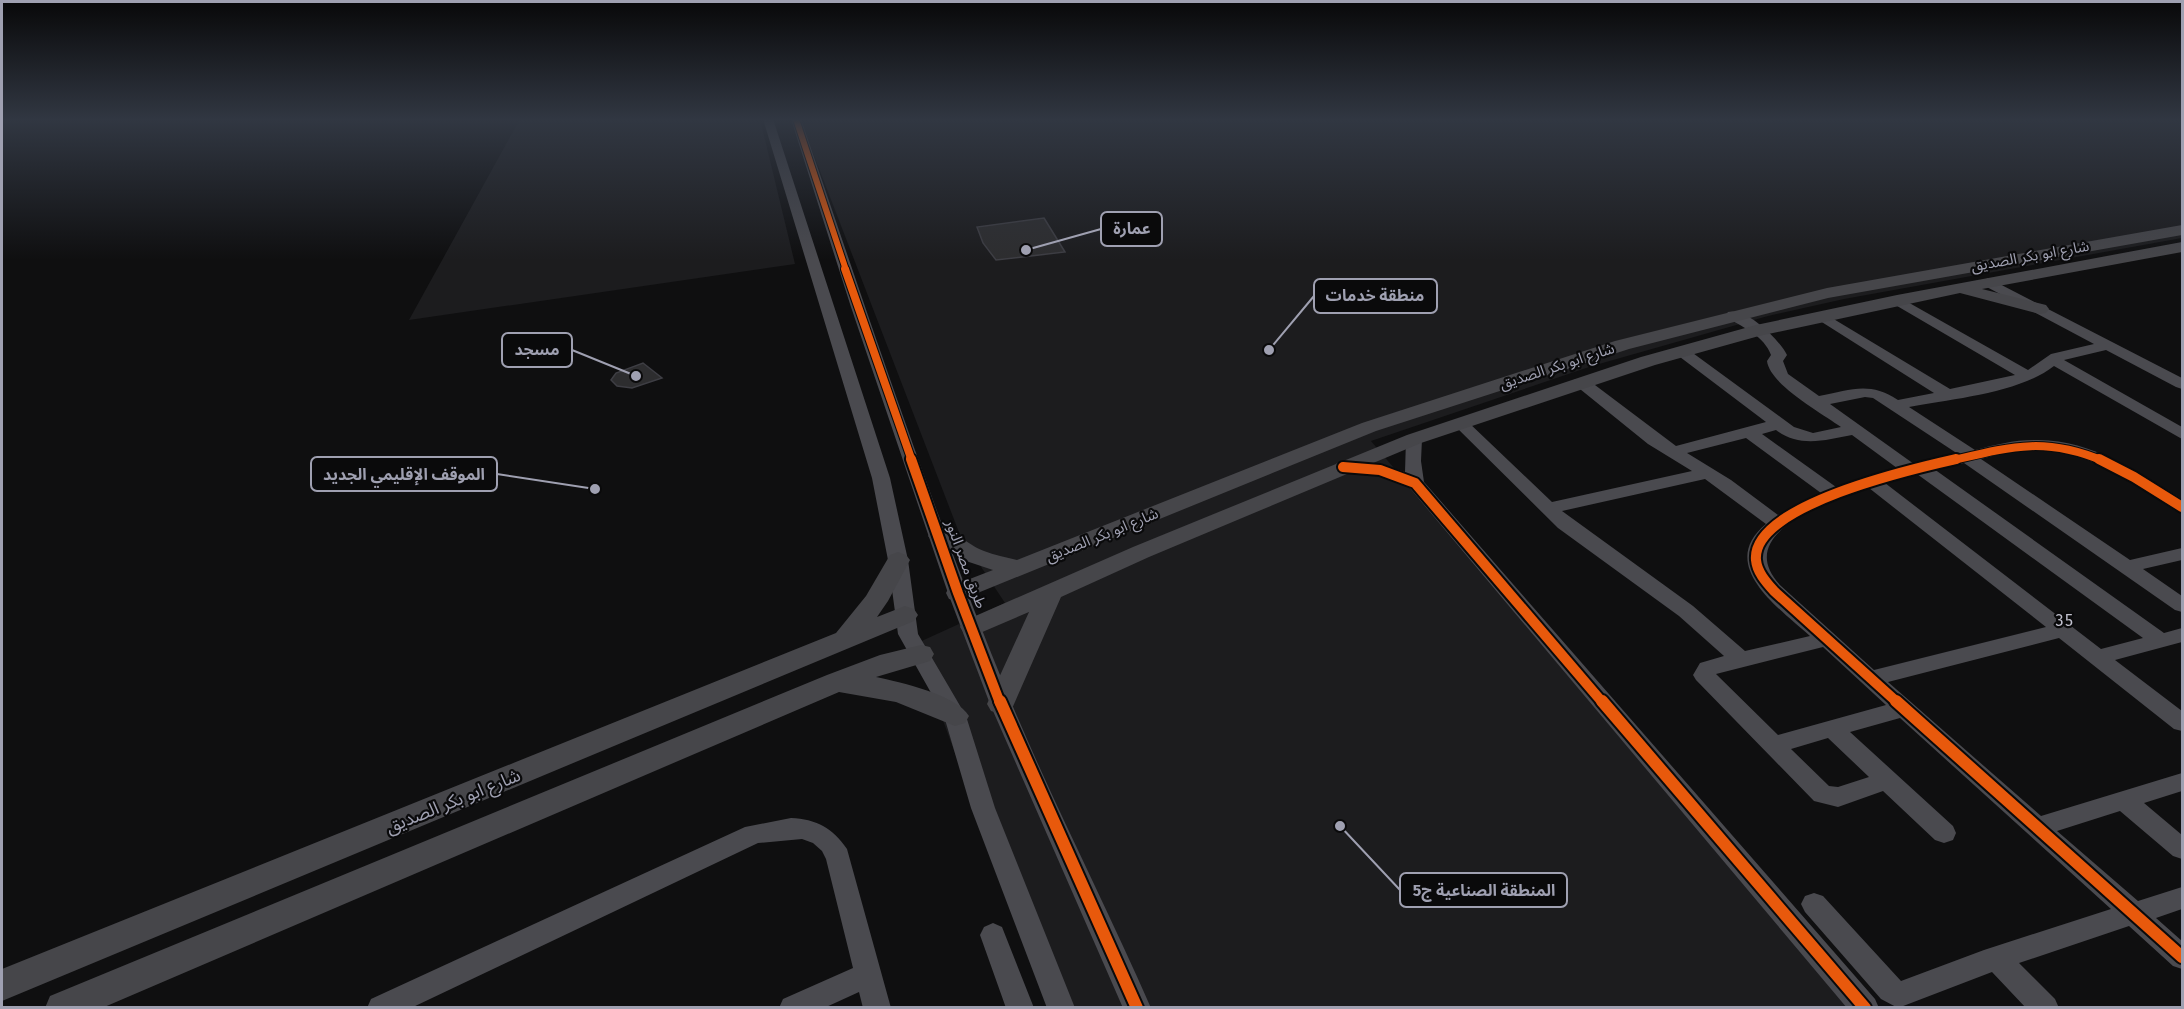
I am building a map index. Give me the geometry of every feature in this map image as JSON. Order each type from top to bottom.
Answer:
[{"type":"main road","name":"شارع ابو بكر الصديق","points":[[958,593],[1369,427],[1612,348],[1733,315],[1859,287],[2182,230]]},
{"type":"main road","name":"شارع ابو بكر الصديق","points":[[973,627],[1141,552],[1343,467],[1413,440],[1581,382],[1681,351],[1822,316],[1950,290],[2005,286],[2179,250]]},
{"type":"main road","points":[[1950,290],[1985,294],[2040,309]]},
{"type":"main road","points":[[1117,530],[1117,537],[1126,546],[1141,552]]},
{"type":"main road","points":[[940,536],[974,556],[1019,569]]},
{"type":"main road","points":[[842,642],[876,600],[898,560]]},
{"type":"main road","points":[[1001,704],[1030,632],[1052,592]]},
{"type":"main road","name":"شارع ابو بكر الصديق","points":[[2,985],[905,615]]},
{"type":"main road","points":[[62,1008],[836,682],[889,662],[921,654]]},
{"type":"main road","points":[[836,682],[897,692],[939,707],[956,716]]},
{"type":"main road","points":[[435,808],[441,847]]},
{"type":"street","name":"طريق مصر النور","points":[[796,166],[881,478],[898,560],[908,634],[956,716],[983,808],[1061,1008]]},
{"type":"street","name":"طريق مصر النور","points":[[801,166],[858,307],[940,536],[958,593],[1001,704],[1137,1008]]},
{"type":"street","points":[[2005,286],[2040,309],[2182,384]]},
{"type":"street","points":[[2005,286],[2182,374]]},
{"type":"street","points":[[1897,300],[2028,376]]},
{"type":"street","points":[[1733,315],[1776,346],[1779,355],[1774,361],[1782,377],[1854,430],[1916,469],[2161,641]]},
{"type":"street","points":[[1822,316],[1948,395]]},
{"type":"street","points":[[1898,405],[2011,382],[2028,376],[2052,359],[2109,345]]},
{"type":"street","points":[[1681,351],[1788,431],[1812,438],[1854,430]]},
{"type":"street","points":[[2052,359],[2182,434]]},
{"type":"street","points":[[1581,382],[1673,452],[1708,473],[1778,524]]},
{"type":"street","points":[[1816,402],[1872,392],[1898,405],[2182,605]]},
{"type":"street","points":[[1461,424],[1583,540],[1686,611],[1742,660]]},
{"type":"street","points":[[1673,452],[1779,424]]},
{"type":"street","points":[[1749,432],[1834,494]]},
{"type":"street","points":[[1413,440],[1412,461],[1415,483]]},
{"type":"street","points":[[2182,507],[2101,459],[2060,447],[2031,445],[1916,469],[1834,494],[1802,508],[1778,524],[1765,535],[1756,553],[1756,563],[1761,574],[1784,601],[2182,957]]},
{"type":"street","points":[[1343,467],[1388,471],[1415,483],[1865,1008]]},
{"type":"street","points":[[1548,509],[1708,473]]},
{"type":"street","points":[[1872,481],[2182,723]]},
{"type":"street","points":[[2126,567],[2182,554]]},
{"type":"street","points":[[1872,678],[2063,630]]},
{"type":"street","points":[[2098,657],[2182,635]]},
{"type":"street","points":[[1827,639],[1707,668],[1704,675],[1822,794],[1830,798],[1838,797],[1887,780]]},
{"type":"street","points":[[1773,745],[1905,708]]},
{"type":"street","points":[[1832,729],[1944,833]]},
{"type":"street","points":[[2037,827],[2182,782]]},
{"type":"street","points":[[2124,800],[2182,849]]},
{"type":"street","points":[[381,1008],[754,834],[793,827],[808,829],[822,835],[832,844],[838,856],[878,1008]]},
{"type":"street","points":[[1814,904],[1891,990],[1899,995],[1997,958],[2182,898]]},
{"type":"street","points":[[993,935],[1020,1008]]},
{"type":"street","points":[[1997,958],[2044,1008]]},
{"type":"street","points":[[793,1008],[869,975]]},
{"type":"shaded area","points":[[494,166],[771,166],[795,264],[409,320]]},
{"type":"shaded area","points":[[818,166],[2182,166],[2182,238],[1844,299],[1768,316],[1592,366],[1371,441],[1852,1007],[1048,1007],[915,644],[1005,603],[960,535]]},
{"type":"building","points":[[1044,218],[1065,252],[996,260],[983,243],[977,227]]},
{"type":"building","points":[[643,363],[662,378],[632,388],[617,386],[611,380],[616,373]]},
{"type":"cycle path","points":[[812,166],[958,593],[1001,704],[1137,1008]]},
{"type":"cycle path","points":[[2182,507],[2118,468],[2084,453],[2047,445],[2025,445],[1909,471],[1844,490],[1786,517],[1766,534],[1756,552],[1760,573],[1784,601],[2182,957]]},
{"type":"cycle path","points":[[1343,467],[1380,470],[1415,483],[1865,1008]]},
{"type":"place","name":"عمارة","points":[[1026,250]]},
{"type":"place","name":"منطقة خدمات","points":[[1269,350]]},
{"type":"place","name":"مسجد","points":[[636,376]]},
{"type":"place","name":"الموقف الإقليمي الجديد","points":[[595,489]]},
{"type":"place","name":"المنطقة الصناعية ج5","points":[[1340,826]]},
{"type":"district","name":"35","points":[[2065,620]]}]
